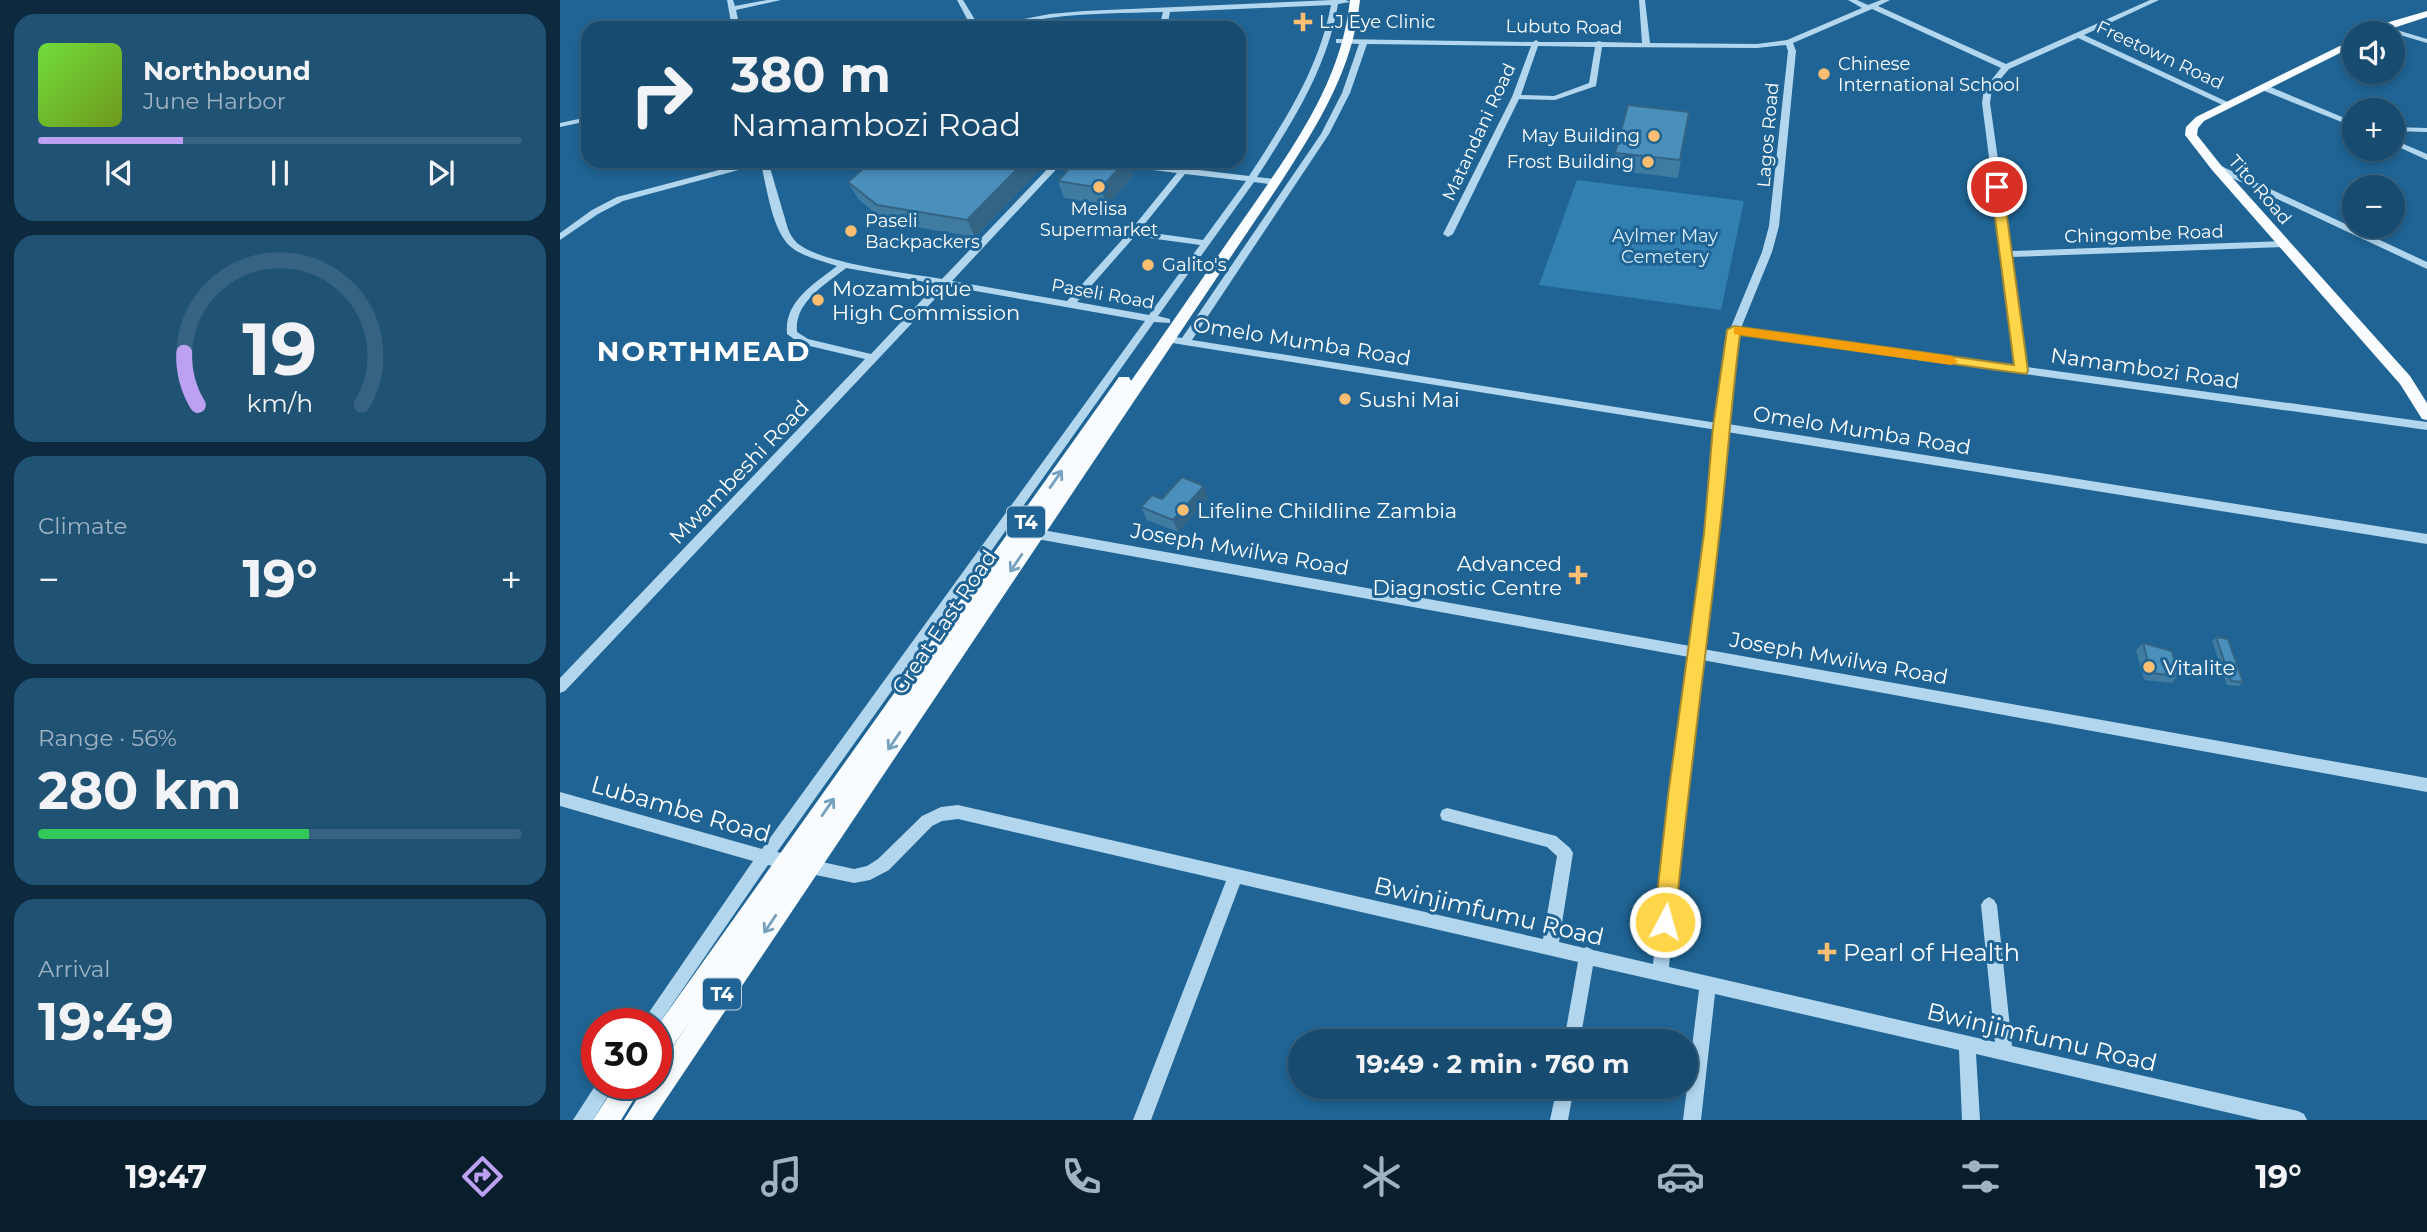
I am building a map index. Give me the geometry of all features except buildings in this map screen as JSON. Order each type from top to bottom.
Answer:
[{"type":"main road","name":"Great East Road","points":[[637,1120],[799,865],[1204,253],[1329,95],[1344,41],[1343,1]]},
{"type":"main road","points":[[2404,21],[2425,15]]},
{"type":"main road","name":"Tito Road","points":[[2342,48],[2200,118],[2190,130],[2194,140],[2216,167],[2405,380],[2427,415]]},
{"type":"main road","name":"Great East Road","points":[[672,1028],[799,865],[1037,534],[1166,339],[1263,181]]},
{"type":"main road","points":[[606,1120],[621,1099]]},
{"type":"street","points":[[730,0],[735,21]]},
{"type":"street","points":[[732,9],[778,0]]},
{"type":"street","points":[[960,0],[972,21]]},
{"type":"street","points":[[1084,13],[1087,0]]},
{"type":"street","points":[[1642,0],[1646,44]]},
{"type":"street","points":[[1850,0],[2006,67]]},
{"type":"street","points":[[1789,42],[1887,0]]},
{"type":"street","points":[[2021,371],[1986,96],[1993,82],[2006,67],[2156,0]]},
{"type":"street","points":[[1025,21],[1084,13],[1343,1],[1319,64],[1286,126],[1263,181],[1160,168]]},
{"type":"street","points":[[1164,21],[1167,9]]},
{"type":"street","points":[[2405,34],[2427,41]]},
{"type":"street","name":"Freetown Road","points":[[2078,35],[2230,105]]},
{"type":"street","name":"Lubuto Road","points":[[1344,41],[1758,46],[1789,42]]},
{"type":"street","points":[[1185,342],[1325,134],[1346,93],[1364,41]]},
{"type":"street","name":"Matandani Road","points":[[1448,234],[1516,97],[1536,42]]},
{"type":"street","name":"Lagos Road","points":[[1734,330],[1767,252],[1774,226],[1792,51],[1789,42]]},
{"type":"street","points":[[1516,97],[1556,98],[1593,85],[1599,43]]},
{"type":"street","points":[[2265,88],[2342,120]]},
{"type":"street","points":[[560,125],[581,120]]},
{"type":"street","points":[[2405,129],[2427,130]]},
{"type":"street","points":[[2405,147],[2427,157]]},
{"type":"street","points":[[2216,167],[2427,266]]},
{"type":"street","points":[[560,237],[595,212],[620,200],[738,168]]},
{"type":"street","name":"Paseli Road","points":[[766,168],[789,239],[804,250],[845,265],[1159,320]]},
{"type":"street","name":"Mwambeshi Road","points":[[560,687],[1053,168]]},
{"type":"street","points":[[1070,304],[1184,171]]},
{"type":"street","points":[[1133,233],[1204,253]]},
{"type":"street","name":"Chingombe Road","points":[[2006,254],[2284,244]]},
{"type":"street","points":[[845,265],[797,307],[790,327],[792,334],[805,342],[874,358]]},
{"type":"street","points":[[660,1008],[765,857],[1159,320]]},
{"type":"street","points":[[1660,973],[1677,796],[1712,534],[1721,427],[1734,330]]},
{"type":"street","name":"Namambozi Road","points":[[1734,330],[2427,426]]},
{"type":"street","name":"Omelo Mumba Road","points":[[1166,339],[2427,539]]},
{"type":"street","name":"Joseph Mwilwa Road","points":[[1037,534],[2427,785]]},
{"type":"street","name":"Lubambe Road","points":[[560,799],[765,857],[855,876]]},
{"type":"street","name":"Bwinjimfumu Road","points":[[855,876],[867,874],[883,866],[928,818],[946,811],[1236,875],[2298,1120]]},
{"type":"street","points":[[1447,815],[1551,841],[1565,853],[1550,947]]},
{"type":"street","points":[[1142,1120],[1236,875]]},
{"type":"street","points":[[1989,905],[2004,1052]]},
{"type":"street","points":[[1574,1029],[1587,956]]},
{"type":"street","points":[[1692,1120],[1707,984]]},
{"type":"street","points":[[1967,1043],[1971,1120]]},
{"type":"street","points":[[582,1120],[597,1099]]},
{"type":"street","points":[[1559,1120],[1563,1099]]},
{"type":"green space","name":"Aylmer May Cemetery","points":[[1577,180],[1744,201],[1721,310],[1539,285]]},
{"type":"slow traffic","points":[[1739,331],[1951,361]]},
{"type":"place","name":"L.J Eye Clinic","points":[[1303,22]]},
{"type":"place","name":"Chinese International School","points":[[1824,74]]},
{"type":"place","name":"May Building","points":[[1654,136]]},
{"type":"place","name":"Frost Building","points":[[1648,162]]},
{"type":"place","name":"Melisa Supermarket","points":[[1099,187]]},
{"type":"place","name":"Paseli Backpackers","points":[[851,231]]},
{"type":"place","name":"Galito's","points":[[1148,265]]},
{"type":"place","name":"Mozambique High Commission","points":[[818,300]]},
{"type":"place","name":"Sushi Mai","points":[[1345,399]]},
{"type":"place","name":"Lifeline Childline Zambia","points":[[1183,510]]},
{"type":"place","name":"Advanced Diagnostic Centre","points":[[1578,575]]},
{"type":"place","name":"Vitalite","points":[[2149,667]]},
{"type":"place","name":"Pearl of Health","points":[[1827,952]]},
{"type":"district","name":"NORTHMEAD","points":[[704,351]]},
{"type":"route","points":[[1665,922],[1677,796],[1712,534],[1721,427],[1734,330],[2021,371],[1997,187]]}]
